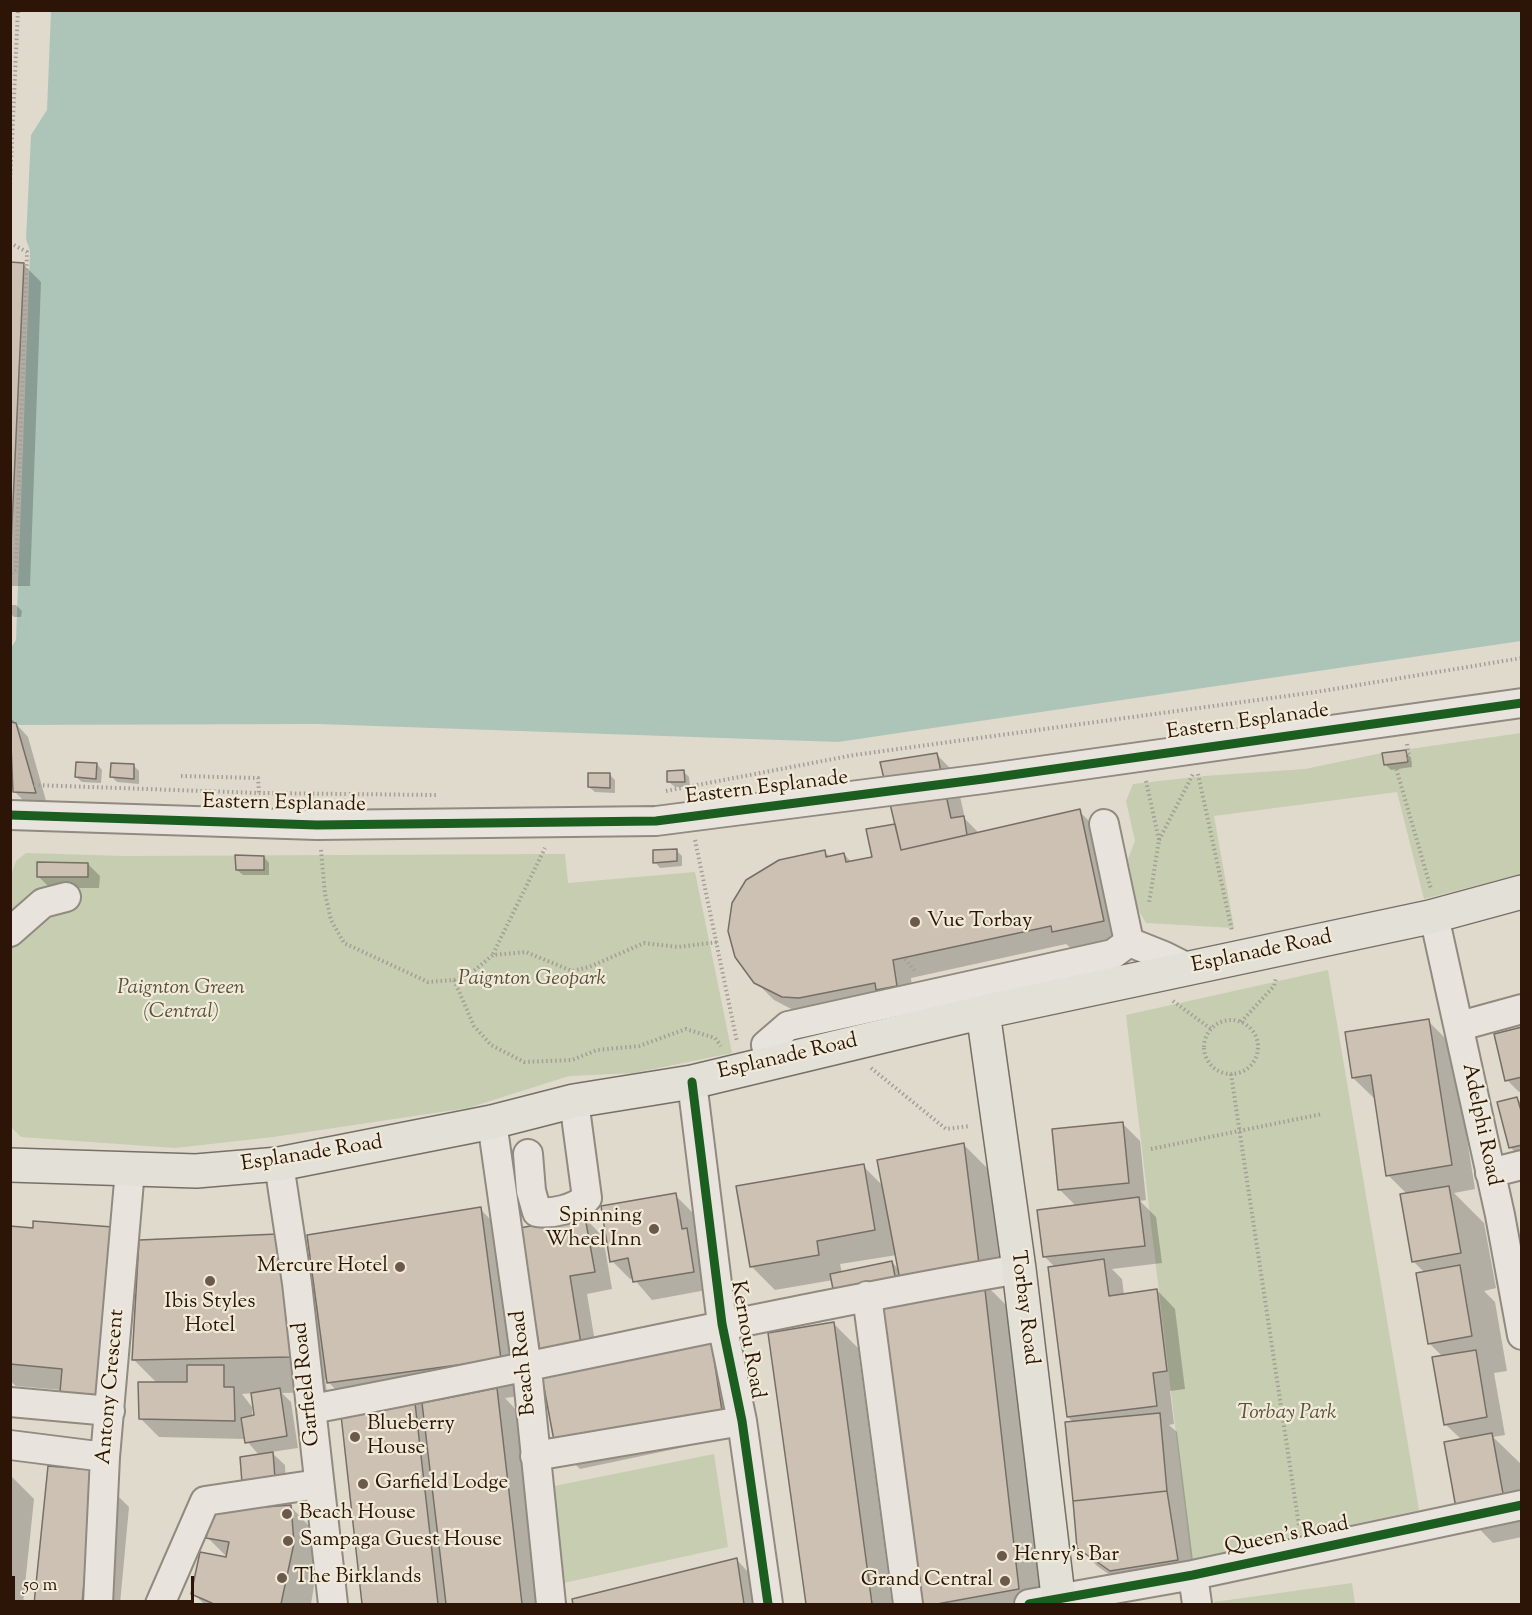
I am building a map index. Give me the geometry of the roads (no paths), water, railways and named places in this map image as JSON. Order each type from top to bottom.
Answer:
[{"type":"main road","name":"Esplanade Road","points":[[10,1165],[196,1171],[279,1164],[492,1122],[574,1101],[693,1082],[736,1069],[983,1012],[1432,916],[1521,892]]},
{"type":"main road","name":"Torbay Road","points":[[983,1012],[1019,1269],[1048,1603]]},
{"type":"street","name":"Eastern Esplanade","points":[[10,816],[317,825],[555,824],[690,817],[1141,757],[1521,703]]},
{"type":"street","points":[[1104,824],[1129,942]]},
{"type":"street","points":[[10,932],[42,903],[66,897]]},
{"type":"street","name":"Adelphi Road","points":[[1432,916],[1460,1026],[1521,1335]]},
{"type":"street","points":[[1129,942],[1190,969]]},
{"type":"street","points":[[770,1061],[766,1045],[788,1026],[1113,954],[1129,942]]},
{"type":"street","points":[[1460,1026],[1521,1009]]},
{"type":"street","name":"Kernou Road","points":[[693,1082],[722,1324],[742,1421],[768,1605]]},
{"type":"street","points":[[508,1222],[537,1212],[557,1211],[575,1206],[587,1198],[574,1101]]},
{"type":"street","name":"Beach Road","points":[[492,1122],[508,1222],[526,1369],[551,1605]]},
{"type":"street","points":[[528,1154],[531,1191],[537,1212]]},
{"type":"street","name":"Garfield Road","points":[[279,1164],[290,1220],[333,1605]]},
{"type":"street","points":[[1490,1173],[1521,1165]]},
{"type":"street","name":"Antony Crescent","points":[[98,1605],[105,1457],[130,1170]]},
{"type":"street","points":[[312,1409],[526,1369],[722,1324],[1019,1269]]},
{"type":"street","points":[[867,1296],[908,1605]]},
{"type":"street","points":[[10,1402],[110,1411]]},
{"type":"street","points":[[535,1456],[742,1421]]},
{"type":"street","points":[[10,1444],[105,1457]]},
{"type":"street","points":[[160,1605],[204,1501],[318,1484]]},
{"type":"street","name":"Queen's Road","points":[[1048,1603],[1521,1505]]},
{"type":"street","points":[[1192,1575],[1197,1605]]},
{"type":"place","name":"Vue Torbay","points":[[915,922]]},
{"type":"place","name":"Spinning Wheel Inn","points":[[654,1229]]},
{"type":"place","name":"Mercure Hotel","points":[[400,1267]]},
{"type":"place","name":"Ibis Styles Hotel","points":[[210,1281]]},
{"type":"place","name":"Blueberry House","points":[[355,1437]]},
{"type":"place","name":"Garfield Lodge","points":[[363,1484]]},
{"type":"place","name":"Beach House","points":[[287,1514]]},
{"type":"place","name":"Sampaga Guest House","points":[[288,1541]]},
{"type":"place","name":"Henry's Bar","points":[[1002,1556]]},
{"type":"place","name":"The Birklands","points":[[282,1578]]},
{"type":"place","name":"Grand Central","points":[[1005,1581]]},
{"type":"park label","name":"Paignton Geopark","points":[[532,980]]},
{"type":"park label","name":"Paignton Green (Central)","points":[[181,1001]]},
{"type":"park label","name":"Torbay Park","points":[[1287,1414]]}]
